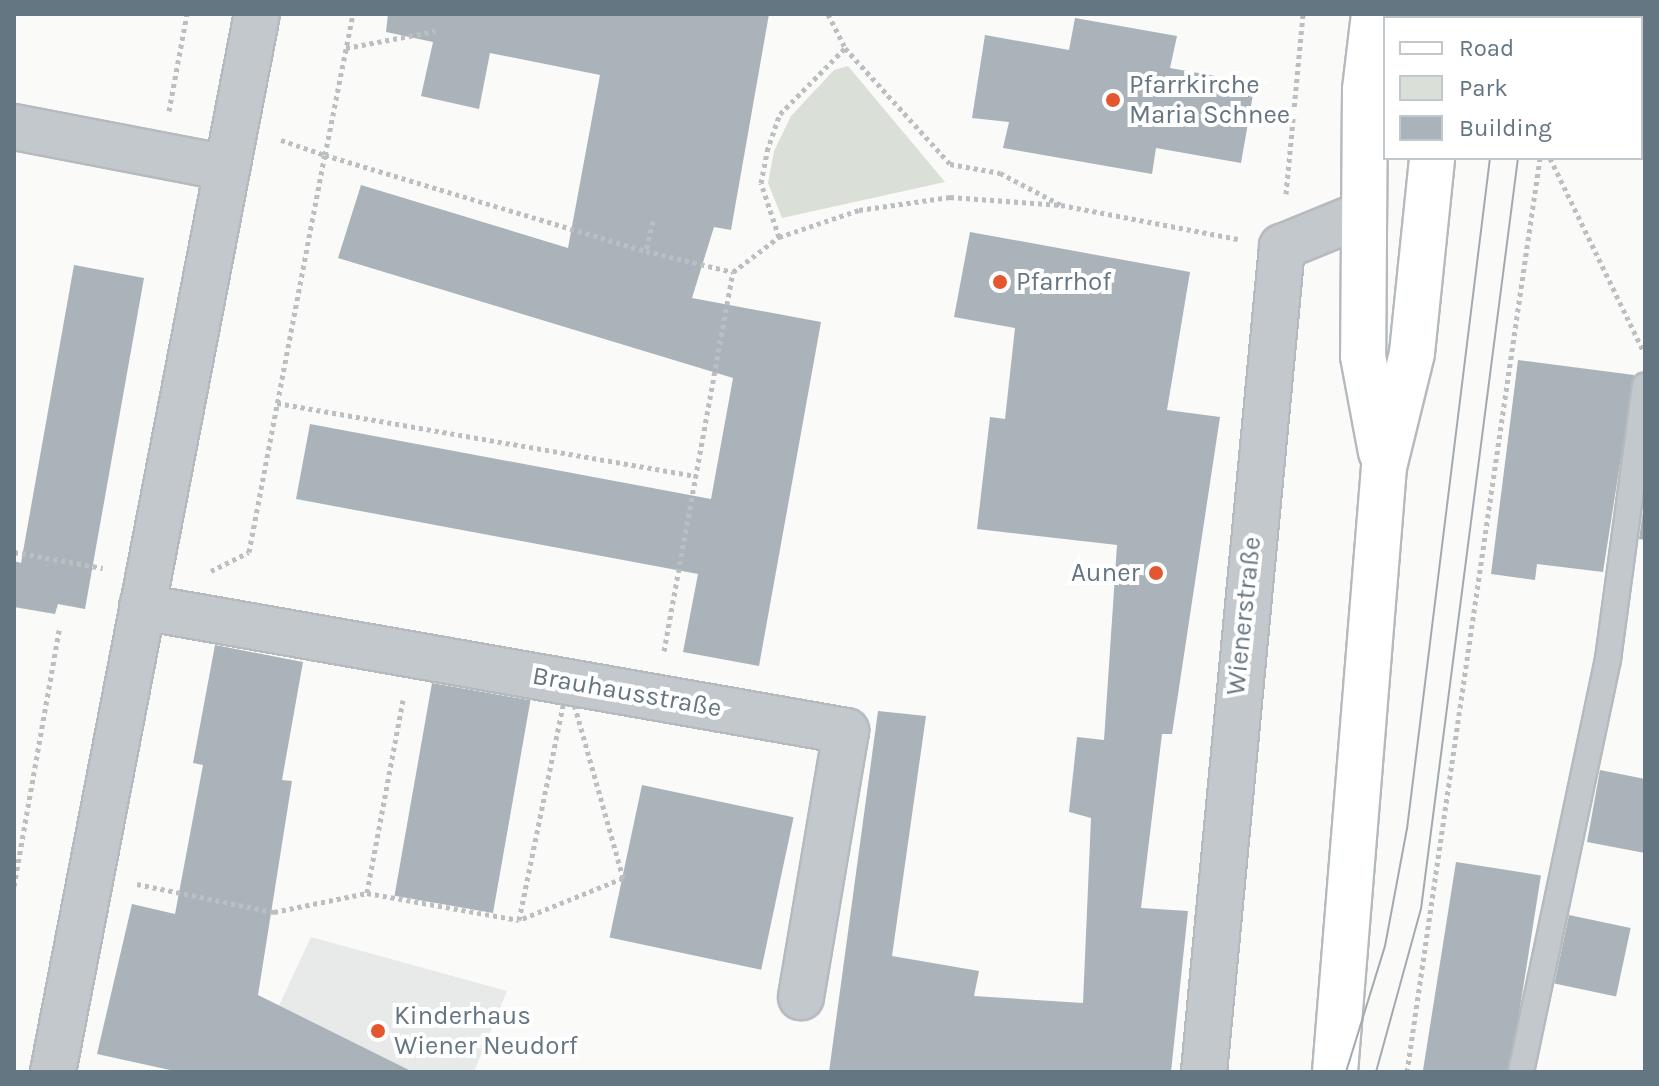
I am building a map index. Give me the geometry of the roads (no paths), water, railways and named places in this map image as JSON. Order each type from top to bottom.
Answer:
[{"type":"main road","points":[[1374,14],[1363,214],[1363,356],[1384,467]]},
{"type":"main road","points":[[1335,1072],[1384,467],[1412,353],[1432,160]]},
{"type":"street","points":[[53,1072],[257,14]]},
{"type":"street","points":[[14,127],[227,168]]},
{"type":"street","name":"Wienerstraße","points":[[1204,1072],[1282,247],[1363,214]]},
{"type":"street","name":"Brauhausstraße","points":[[145,592],[411,654],[846,731],[801,997]]},
{"type":"lane","points":[[1521,1072],[1608,659],[1645,385]]},
{"type":"tram line","points":[[1346,1072],[1385,946],[1407,829],[1490,160]]},
{"type":"tram line","points":[[1376,1072],[1421,909],[1518,160]]},
{"type":"place","name":"Pfarrkirche Maria Schnee","points":[[1113,100]]},
{"type":"place","name":"Pfarrhof","points":[[1000,282]]},
{"type":"place","name":"Auner","points":[[1156,573]]},
{"type":"place","name":"Kinderhaus Wiener Neudorf","points":[[378,1031]]}]
